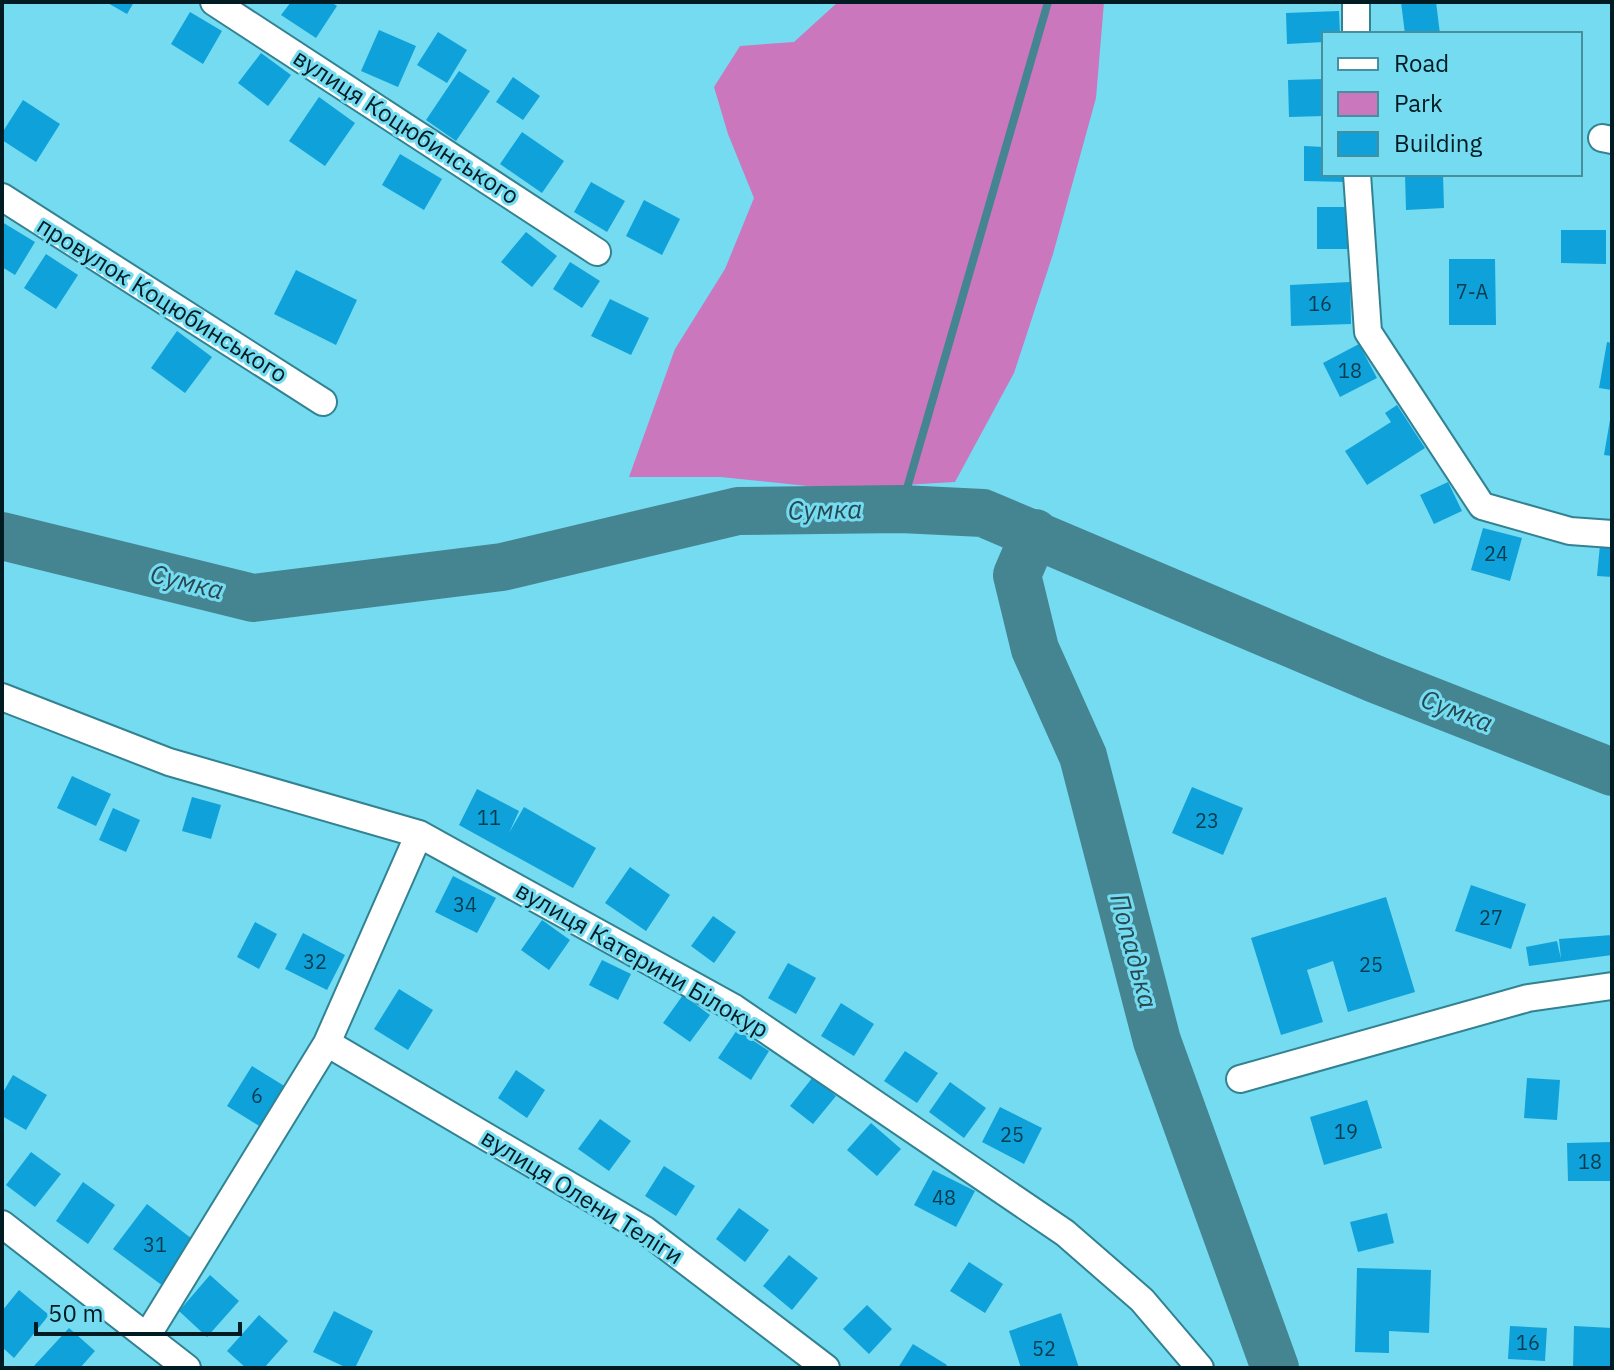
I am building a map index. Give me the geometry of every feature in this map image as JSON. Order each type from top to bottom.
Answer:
[{"type":"street","name":"вулиця Коцюбинського","points":[[214,2],[597,252]]},
{"type":"street","points":[[1356,2],[1356,32]]},
{"type":"street","points":[[1357,176],[1368,332],[1482,506],[1570,531],[1612,534]]},
{"type":"street","name":"провулок Коцюбинського","points":[[2,197],[323,402]]},
{"type":"street","name":"вулиця Катерини Білокур","points":[[2,697],[169,762],[419,834],[734,1008],[1065,1233],[1142,1300],[1200,1368]]},
{"type":"street","points":[[147,1336],[327,1043],[419,834]]},
{"type":"street","points":[[1240,1079],[1528,998],[1612,986]]},
{"type":"street","name":"вулиця Олени Теліги","points":[[327,1043],[645,1230],[826,1368]]},
{"type":"street","points":[[2,1224],[187,1368]]},
{"type":"green space","points":[[838,2],[1104,2],[1096,98],[1053,254],[1014,373],[955,482],[836,489],[721,477],[629,477],[675,349],[725,269],[754,198],[728,134],[714,87],[740,46],[794,42]]},
{"type":"building","points":[[106,2],[134,2],[127,14]]},
{"type":"building","points":[[291,2],[331,2],[337,6],[316,38],[281,15]]},
{"type":"building","points":[[1401,2],[1436,2],[1440,32],[1405,32]]},
{"type":"building","points":[[1339,11],[1340,32],[1322,32],[1322,42],[1287,44],[1286,13]]},
{"type":"building","points":[[190,12],[222,31],[203,64],[171,44]]},
{"type":"building","points":[[379,30],[416,46],[398,87],[361,71]]},
{"type":"building","points":[[438,32],[467,50],[447,83],[417,65]]},
{"type":"building","points":[[261,53],[291,75],[268,106],[238,83]]},
{"type":"building","points":[[459,71],[490,91],[456,141],[426,120]]},
{"type":"building","points":[[513,77],[540,96],[523,120],[496,102]]},
{"type":"building","points":[[1322,79],[1322,116],[1289,117],[1288,80]]},
{"type":"building","points":[[319,97],[355,123],[325,166],[289,141]]},
{"type":"building","points":[[23,100],[60,124],[36,162],[2,140],[2,133]]},
{"type":"building","points":[[522,132],[564,161],[542,193],[500,164]]},
{"type":"building","points":[[1304,146],[1322,147],[1322,176],[1349,176],[1349,182],[1304,181]]},
{"type":"building","points":[[400,154],[442,179],[424,210],[382,185]]},
{"type":"building","points":[[1405,176],[1443,176],[1444,208],[1406,210]]},
{"type":"building","points":[[591,182],[625,201],[607,232],[574,212]]},
{"type":"building","points":[[644,200],[680,219],[662,255],[626,236]]},
{"type":"building","points":[[1317,207],[1348,207],[1348,249],[1317,249]]},
{"type":"building","points":[[2,222],[35,242],[15,275],[2,267]]},
{"type":"building","points":[[1561,230],[1606,230],[1606,264],[1561,263]]},
{"type":"building","points":[[526,232],[557,256],[532,287],[501,262]]},
{"type":"building","points":[[46,254],[78,275],[56,309],[24,288]]},
{"type":"building","points":[[1449,259],[1495,259],[1496,325],[1449,325]]},
{"type":"building","points":[[570,262],[600,281],[582,308],[553,289]]},
{"type":"building","points":[[296,270],[357,300],[336,345],[274,314]]},
{"type":"building","points":[[1350,282],[1351,324],[1291,326],[1290,285]]},
{"type":"building","points":[[610,299],[649,318],[631,355],[591,336]]},
{"type":"building","points":[[177,331],[212,357],[185,393],[151,368]]},
{"type":"building","points":[[1607,342],[1612,343],[1612,390],[1599,388]]},
{"type":"building","points":[[1359,344],[1377,378],[1340,397],[1323,363]]},
{"type":"building","points":[[1397,405],[1425,448],[1367,485],[1345,451],[1391,422],[1385,413]]},
{"type":"building","points":[[1612,420],[1612,456],[1604,455]]},
{"type":"building","points":[[1448,482],[1462,511],[1434,524],[1420,495]]},
{"type":"building","points":[[1483,528],[1522,538],[1510,581],[1471,570]]},
{"type":"building","points":[[1600,545],[1612,546],[1612,577],[1597,576]]},
{"type":"building","points":[[72,776],[111,794],[96,826],[57,808]]},
{"type":"building","points":[[1192,787],[1243,808],[1223,855],[1172,833]]},
{"type":"building","points":[[477,789],[519,811],[509,833],[524,807],[596,848],[573,888],[459,825]]},
{"type":"building","points":[[192,797],[221,805],[211,839],[182,831]]},
{"type":"building","points":[[113,808],[140,820],[126,852],[99,840]]},
{"type":"building","points":[[630,867],[670,895],[646,931],[605,903]]},
{"type":"building","points":[[453,876],[496,898],[477,933],[435,912]]},
{"type":"building","points":[[1471,885],[1526,904],[1511,949],[1455,931]]},
{"type":"building","points":[[1386,897],[1415,992],[1348,1012],[1333,961],[1307,970],[1323,1022],[1281,1035],[1251,938]]},
{"type":"building","points":[[713,916],[736,932],[714,963],[691,946]]},
{"type":"building","points":[[542,920],[570,940],[549,970],[521,950]]},
{"type":"building","points":[[255,922],[277,934],[259,969],[237,957]]},
{"type":"building","points":[[303,933],[345,955],[327,990],[285,969]]},
{"type":"building","points":[[1612,935],[1612,955],[1529,966],[1526,947],[1557,941],[1561,959],[1559,939]]},
{"type":"building","points":[[602,960],[631,974],[618,1000],[589,985]]},
{"type":"building","points":[[788,963],[816,978],[796,1014],[768,998]]},
{"type":"building","points":[[399,989],[433,1010],[408,1050],[374,1029]]},
{"type":"building","points":[[683,995],[710,1015],[690,1042],[663,1023]]},
{"type":"building","points":[[841,1003],[874,1024],[854,1056],[821,1036]]},
{"type":"building","points":[[737,1030],[769,1051],[751,1080],[718,1058]]},
{"type":"building","points":[[905,1051],[938,1073],[917,1103],[884,1081]]},
{"type":"building","points":[[252,1066],[286,1087],[261,1127],[227,1106]]},
{"type":"building","points":[[516,1070],[545,1090],[527,1118],[498,1098]]},
{"type":"building","points":[[13,1075],[47,1095],[26,1130],[2,1116],[2,1094]]},
{"type":"building","points":[[813,1077],[836,1096],[813,1124],[790,1106]]},
{"type":"building","points":[[1527,1078],[1560,1080],[1557,1120],[1524,1118]]},
{"type":"building","points":[[950,1082],[986,1108],[964,1138],[929,1112]]},
{"type":"building","points":[[1367,1100],[1382,1148],[1324,1165],[1310,1117]]},
{"type":"building","points":[[1000,1107],[1042,1128],[1024,1164],[982,1142]]},
{"type":"building","points":[[600,1119],[631,1141],[609,1171],[578,1149]]},
{"type":"building","points":[[871,1123],[901,1149],[877,1176],[847,1150]]},
{"type":"building","points":[[1612,1142],[1612,1181],[1568,1181],[1567,1143]]},
{"type":"building","points":[[31,1152],[61,1174],[35,1207],[6,1185]]},
{"type":"building","points":[[664,1166],[695,1186],[676,1216],[645,1196]]},
{"type":"building","points":[[933,1170],[975,1191],[956,1227],[914,1205]]},
{"type":"building","points":[[83,1182],[115,1205],[88,1244],[56,1221]]},
{"type":"building","points":[[147,1204],[196,1242],[163,1286],[113,1249]]},
{"type":"building","points":[[739,1208],[769,1230],[745,1262],[716,1239]]},
{"type":"building","points":[[1387,1213],[1394,1243],[1358,1252],[1350,1222]]},
{"type":"building","points":[[789,1255],[818,1278],[792,1310],[763,1286]]},
{"type":"building","points":[[969,1262],[1003,1284],[985,1313],[950,1291]]},
{"type":"building","points":[[1357,1268],[1431,1270],[1429,1333],[1389,1331],[1389,1353],[1355,1352]]},
{"type":"building","points":[[210,1275],[239,1301],[207,1337],[179,1311]]},
{"type":"building","points":[[19,1290],[49,1315],[14,1358],[2,1347],[2,1311]]},
{"type":"building","points":[[867,1305],[892,1329],[869,1354],[843,1329]]},
{"type":"building","points":[[334,1311],[373,1331],[355,1368],[347,1368],[313,1352]]},
{"type":"building","points":[[1061,1313],[1079,1368],[1021,1368],[1009,1331]]},
{"type":"building","points":[[259,1315],[288,1341],[264,1368],[246,1368],[227,1351]]},
{"type":"building","points":[[1510,1326],[1547,1328],[1545,1361],[1508,1359]]},
{"type":"building","points":[[1574,1326],[1612,1328],[1612,1368],[1573,1368]]},
{"type":"building","points":[[69,1328],[95,1351],[80,1368],[34,1366]]},
{"type":"building","points":[[913,1344],[947,1365],[945,1368],[898,1368]]},
{"type":"waterway","points":[[901,509],[1048,2]]},
{"type":"waterway","name":"Сумка","points":[[2,536],[253,598],[502,567],[738,511],[901,509],[983,513],[1375,679],[1612,772]]},
{"type":"waterway","name":"Попадька","points":[[1035,533],[1017,575],[1035,649],[1083,756],[1157,1041],[1275,1368]]}]
